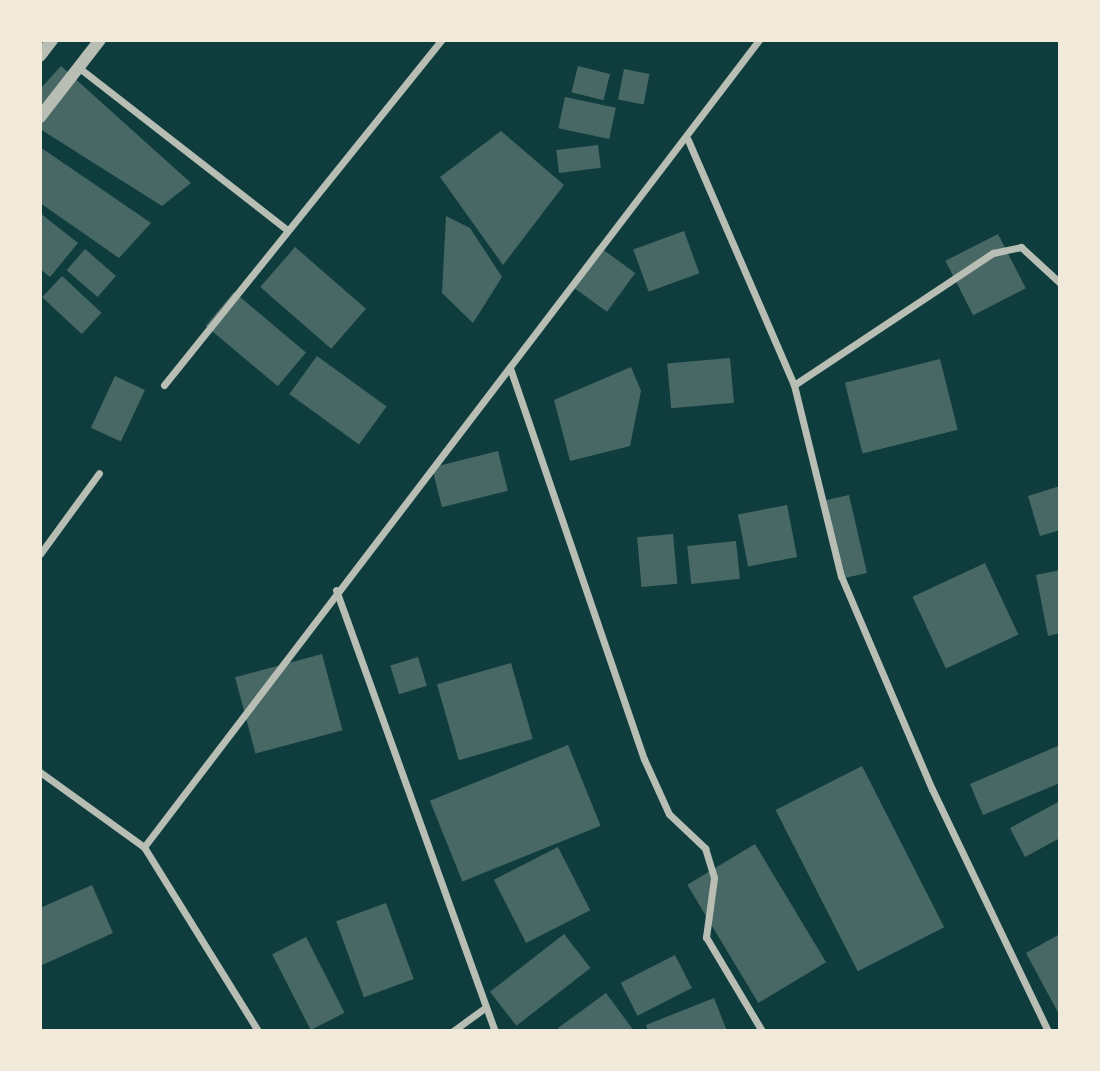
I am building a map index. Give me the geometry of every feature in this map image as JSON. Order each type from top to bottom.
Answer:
[{"type":"street","points":[[40,55],[52,40]]},
{"type":"street","points":[[40,117],[100,40]]},
{"type":"street","points":[[164,385],[286,229],[441,40]]},
{"type":"street","points":[[144,847],[336,590],[688,140],[759,40]]},
{"type":"street","points":[[78,67],[286,229]]},
{"type":"street","points":[[688,140],[794,385],[841,576],[932,789],[1048,1031]]},
{"type":"street","points":[[794,385],[993,253],[1021,247],[1060,283]]},
{"type":"street","points":[[510,368],[644,759],[669,814],[705,848],[714,877],[706,937],[762,1031]]},
{"type":"street","points":[[40,554],[99,473]]},
{"type":"street","points":[[336,590],[483,1009],[495,1031]]},
{"type":"street","points":[[40,772],[144,847],[258,1031]]},
{"type":"street","points":[[453,1031],[483,1009]]},
{"type":"building","points":[[61,66],[191,183],[162,206],[40,129],[40,89]]},
{"type":"building","points":[[578,66],[610,74],[603,100],[571,92]]},
{"type":"building","points":[[624,69],[650,74],[644,104],[618,99]]},
{"type":"building","points":[[565,97],[616,108],[609,139],[558,128]]},
{"type":"building","points":[[501,131],[564,185],[503,265],[440,177]]},
{"type":"building","points":[[598,145],[601,168],[559,173],[556,150]]},
{"type":"building","points":[[40,147],[151,223],[119,258],[40,203]]},
{"type":"building","points":[[40,213],[78,243],[50,277],[40,269]]},
{"type":"building","points":[[446,216],[470,228],[502,277],[473,323],[442,293]]},
{"type":"building","points":[[684,231],[699,273],[649,292],[633,249]]},
{"type":"building","points":[[998,234],[1026,288],[973,315],[945,261]]},
{"type":"building","points":[[598,246],[635,273],[607,312],[570,285]]},
{"type":"building","points":[[295,247],[366,309],[331,349],[260,287]]},
{"type":"building","points":[[85,249],[116,276],[98,297],[67,270]]},
{"type":"building","points":[[62,276],[101,313],[82,334],[42,297]]},
{"type":"building","points":[[234,292],[306,352],[278,386],[206,326]]},
{"type":"building","points":[[317,356],[387,407],[359,445],[289,394]]},
{"type":"building","points":[[730,358],[734,403],[671,408],[667,363]]},
{"type":"building","points":[[940,359],[958,430],[863,454],[845,383]]},
{"type":"building","points":[[631,367],[641,391],[630,446],[570,461],[554,400]]},
{"type":"building","points":[[115,376],[145,390],[121,442],[91,428]]},
{"type":"building","points":[[498,451],[508,491],[442,507],[432,467]]},
{"type":"building","points":[[1060,486],[1060,530],[1040,536],[1028,496]]},
{"type":"building","points":[[849,495],[867,573],[843,579],[825,501]]},
{"type":"building","points":[[787,505],[797,557],[748,567],[738,515]]},
{"type":"building","points":[[673,534],[677,584],[641,587],[637,537]]},
{"type":"building","points":[[736,541],[740,579],[691,584],[687,546]]},
{"type":"building","points":[[985,563],[1018,635],[946,668],[912,597]]},
{"type":"building","points":[[1060,570],[1060,633],[1048,636],[1036,575]]},
{"type":"building","points":[[322,654],[342,730],[256,754],[235,677]]},
{"type":"building","points":[[418,657],[427,686],[399,694],[390,665]]},
{"type":"building","points":[[511,663],[533,739],[459,760],[437,684]]},
{"type":"building","points":[[568,745],[601,826],[462,881],[430,801]]},
{"type":"building","points":[[1060,745],[1060,783],[983,815],[970,784]]},
{"type":"building","points":[[862,766],[944,927],[858,971],[776,810]]},
{"type":"building","points":[[1060,801],[1060,838],[1025,857],[1010,828]]},
{"type":"building","points":[[755,844],[826,962],[758,1003],[687,885]]},
{"type":"building","points":[[558,847],[590,910],[526,943],[494,880]]},
{"type":"building","points":[[92,885],[113,933],[40,966],[40,908]]},
{"type":"building","points":[[386,903],[414,979],[364,997],[336,921]]},
{"type":"building","points":[[564,934],[590,968],[516,1026],[490,992]]},
{"type":"building","points":[[1060,934],[1060,1016],[1026,953]]},
{"type":"building","points":[[306,937],[345,1013],[311,1030],[272,954]]},
{"type":"building","points":[[675,955],[692,988],[637,1016],[621,983]]},
{"type":"building","points":[[606,993],[634,1031],[560,1031],[558,1028]]},
{"type":"building","points":[[714,998],[727,1031],[648,1031],[646,1025]]}]
